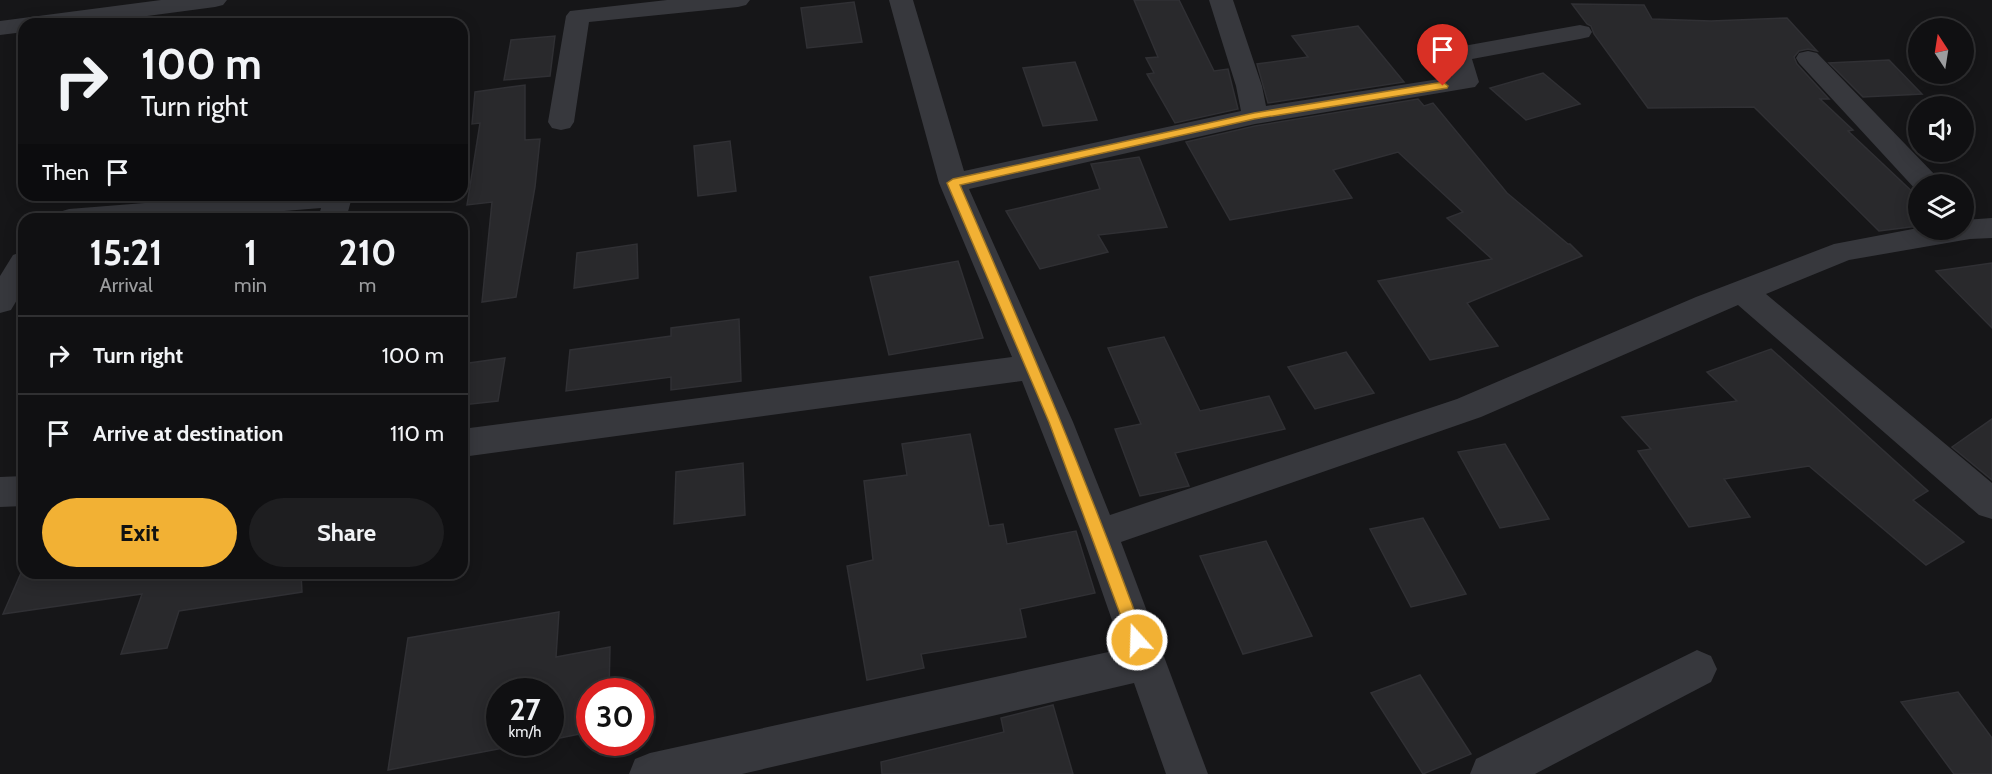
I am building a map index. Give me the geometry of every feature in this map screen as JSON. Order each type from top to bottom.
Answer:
[{"type":"street","points":[[78,18],[215,0]]},
{"type":"street","points":[[561,122],[578,16],[738,0]]},
{"type":"street","points":[[901,0],[953,183],[1100,534],[1187,774]]},
{"type":"street","points":[[1221,0],[1249,86],[1254,116]]},
{"type":"street","points":[[0,28],[18,26]]},
{"type":"street","points":[[953,183],[1254,116],[1467,82],[1458,54],[1580,32]]},
{"type":"street","points":[[1808,58],[1918,174]]},
{"type":"street","points":[[139,213],[280,201]]},
{"type":"street","points":[[1100,534],[1469,408],[1742,291],[1844,251],[1975,227]]},
{"type":"street","points":[[0,302],[18,272]]},
{"type":"street","points":[[1742,291],[1992,504]]},
{"type":"street","points":[[468,442],[1032,368]]},
{"type":"street","points":[[0,492],[18,491]]},
{"type":"street","points":[[650,774],[1145,662]]},
{"type":"street","points":[[1491,774],[1697,669]]},
{"type":"building","points":[[1134,0],[1179,0],[1214,71],[1228,69],[1238,109],[1175,123],[1147,74],[1154,73],[1146,58],[1158,57]]},
{"type":"building","points":[[854,2],[862,42],[807,48],[801,8]]},
{"type":"building","points":[[1572,4],[1644,5],[1652,19],[1711,21],[1787,18],[1817,51],[1808,49],[1799,51],[1794,57],[1797,64],[1829,99],[1820,99],[1853,130],[1848,131],[1908,188],[1908,227],[1879,231],[1754,107],[1648,108],[1594,34],[1591,26]]},
{"type":"building","points":[[1358,26],[1404,82],[1268,103],[1257,64],[1308,57],[1292,36]]},
{"type":"building","points":[[555,36],[550,76],[504,80],[511,40]]},
{"type":"building","points":[[1889,60],[1908,80],[1908,84],[1912,84],[1922,94],[1863,97],[1829,63]]},
{"type":"building","points":[[1075,62],[1097,120],[1043,126],[1023,68]]},
{"type":"building","points":[[1543,73],[1580,104],[1526,120],[1490,88]]},
{"type":"building","points":[[525,85],[525,140],[540,139],[535,187],[516,297],[482,302],[492,202],[467,205],[480,123],[472,124],[475,92]]},
{"type":"building","points":[[1418,99],[1424,106],[1433,103],[1507,193],[1582,256],[1467,303],[1498,346],[1430,360],[1378,281],[1492,259],[1447,218],[1463,212],[1398,152],[1333,170],[1352,198],[1230,220],[1186,142],[1255,126]]},
{"type":"building","points":[[730,141],[736,191],[698,196],[694,146]]},
{"type":"building","points":[[1139,157],[1167,227],[1098,235],[1108,252],[1040,269],[1006,211],[1100,189],[1091,164]]},
{"type":"building","points":[[637,244],[638,278],[574,288],[577,253]]},
{"type":"building","points":[[958,261],[983,338],[889,355],[870,277]]},
{"type":"building","points":[[1992,263],[1992,328],[1936,271]]},
{"type":"building","points":[[739,319],[741,381],[671,390],[671,377],[566,391],[570,350],[671,336],[671,328]]},
{"type":"building","points":[[1164,337],[1200,411],[1269,396],[1285,429],[1175,453],[1189,486],[1140,496],[1115,429],[1141,424],[1108,348]]},
{"type":"building","points":[[1771,349],[1928,491],[1913,500],[1964,542],[1926,565],[1809,466],[1724,479],[1750,517],[1689,527],[1638,451],[1651,449],[1622,417],[1737,401],[1707,372]]},
{"type":"building","points":[[1346,352],[1374,393],[1315,409],[1288,367]]},
{"type":"building","points":[[505,358],[498,401],[468,404],[468,363]]},
{"type":"building","points":[[1992,419],[1992,480],[1952,447]]},
{"type":"building","points":[[970,434],[989,526],[1003,524],[1007,544],[1076,531],[1095,593],[1020,609],[1026,637],[921,654],[924,668],[867,680],[847,566],[873,560],[864,481],[907,475],[902,444]]},
{"type":"building","points":[[1505,444],[1549,519],[1500,528],[1458,452]]},
{"type":"building","points":[[743,463],[745,515],[674,524],[676,472]]},
{"type":"building","points":[[1423,518],[1466,594],[1411,607],[1370,529]]},
{"type":"building","points":[[1266,541],[1312,636],[1243,654],[1200,556]]},
{"type":"building","points":[[18,579],[301,579],[302,592],[179,611],[167,648],[121,654],[142,594],[3,614]]},
{"type":"building","points":[[559,612],[556,657],[610,647],[609,678],[576,678],[576,735],[564,737],[564,678],[486,678],[486,751],[388,770],[408,638]]},
{"type":"building","points":[[1420,675],[1471,754],[1423,774],[1371,693]]},
{"type":"building","points":[[1958,692],[1992,738],[1992,774],[1954,774],[1901,702]]},
{"type":"building","points":[[1053,705],[1073,774],[882,774],[881,762],[1004,732],[1001,718]]},
{"type":"route","points":[[1137,640],[1100,534],[1056,422],[953,183],[1254,116],[1443,86]]}]
